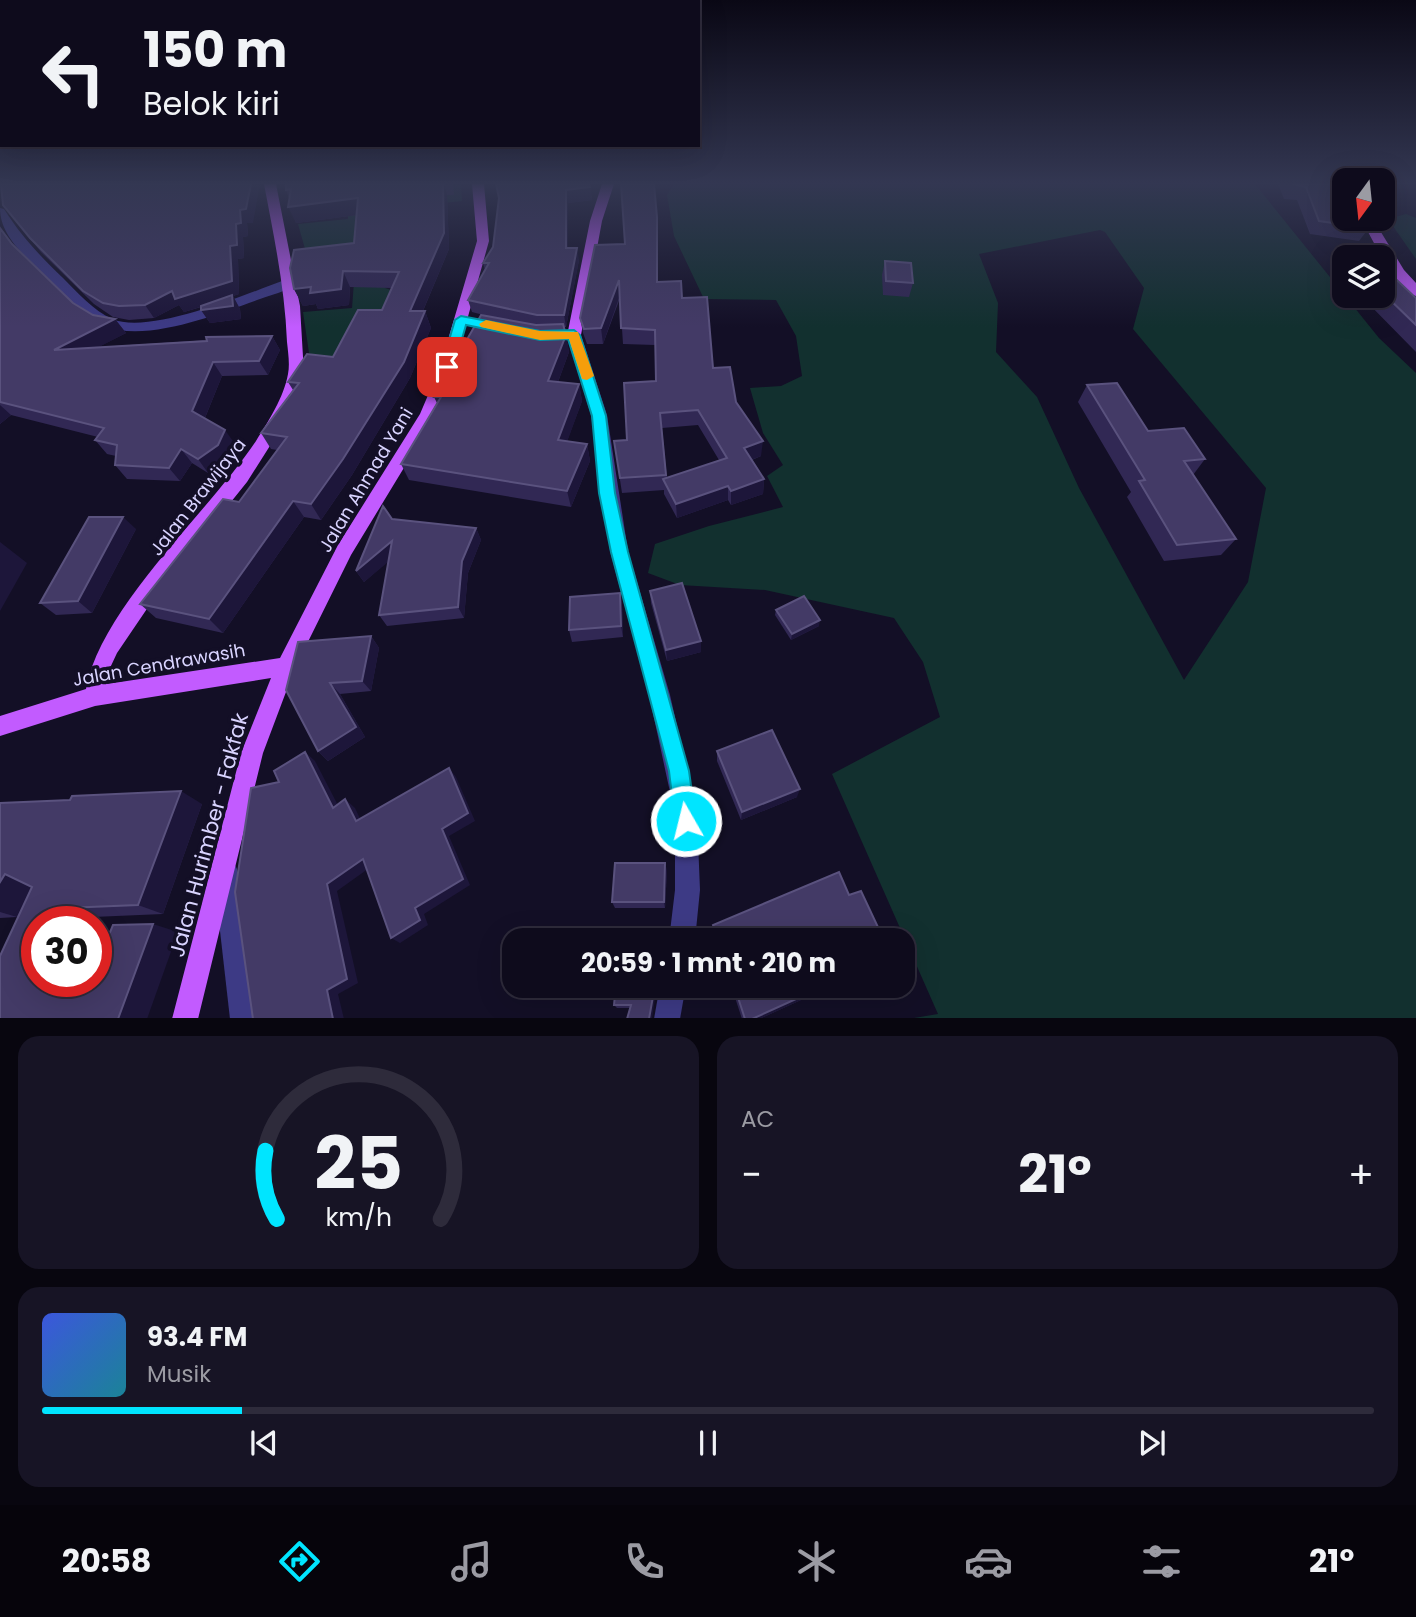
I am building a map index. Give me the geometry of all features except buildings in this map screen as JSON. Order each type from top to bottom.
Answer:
[{"type":"main road","name":"Jalan Brawijaya","points":[[94,696],[103,660],[123,626],[241,477],[284,406],[296,374],[293,306],[278,232]]},
{"type":"main road","name":"Jalan Ahmad Yani","points":[[286,666],[344,550],[428,415],[467,320],[483,241],[482,232]]},
{"type":"main road","points":[[527,333],[574,335],[594,232]]},
{"type":"main road","points":[[1375,232],[1399,272],[1416,292]]},
{"type":"main road","name":"Jalan Cendrawasih","points":[[0,726],[94,696],[286,666]]},
{"type":"main road","name":"Jalan Hurimber - Fakfak","points":[[185,1018],[252,753],[286,666]]},
{"type":"street","points":[[14,232],[51,274],[98,316],[119,326],[148,325],[174,319],[287,284]]},
{"type":"street","points":[[574,335],[599,416],[607,493],[620,552],[679,771],[689,845],[683,928]]},
{"type":"street","points":[[224,863],[232,905],[243,1018]]},
{"type":"street","points":[[667,1018],[671,998]]},
{"type":"green space","points":[[300,232],[406,232],[385,288],[400,293],[332,363],[309,353],[303,312],[352,308],[355,269],[307,256]]},
{"type":"green space","points":[[673,232],[1092,232],[979,254],[998,303],[996,352],[1037,397],[1079,488],[1184,680],[1248,582],[1266,488],[1133,329],[1144,288],[1104,232],[1293,232],[1332,280],[1332,308],[1355,308],[1379,338],[1416,373],[1416,1018],[914,1018],[938,1014],[915,962],[915,928],[900,928],[832,774],[940,717],[923,662],[894,618],[765,590],[680,585],[648,573],[655,544],[709,526],[783,507],[767,476],[783,465],[763,433],[750,388],[781,386],[802,376],[796,336],[776,300],[704,299]]},
{"type":"green space","points":[[1397,232],[1416,232],[1416,259]]},
{"type":"slow traffic","points":[[486,324],[540,335],[574,335],[587,376]]},
{"type":"route","points":[[447,367],[461,320],[540,335],[574,335],[599,416],[607,493],[620,552],[679,771],[686,821]]}]
